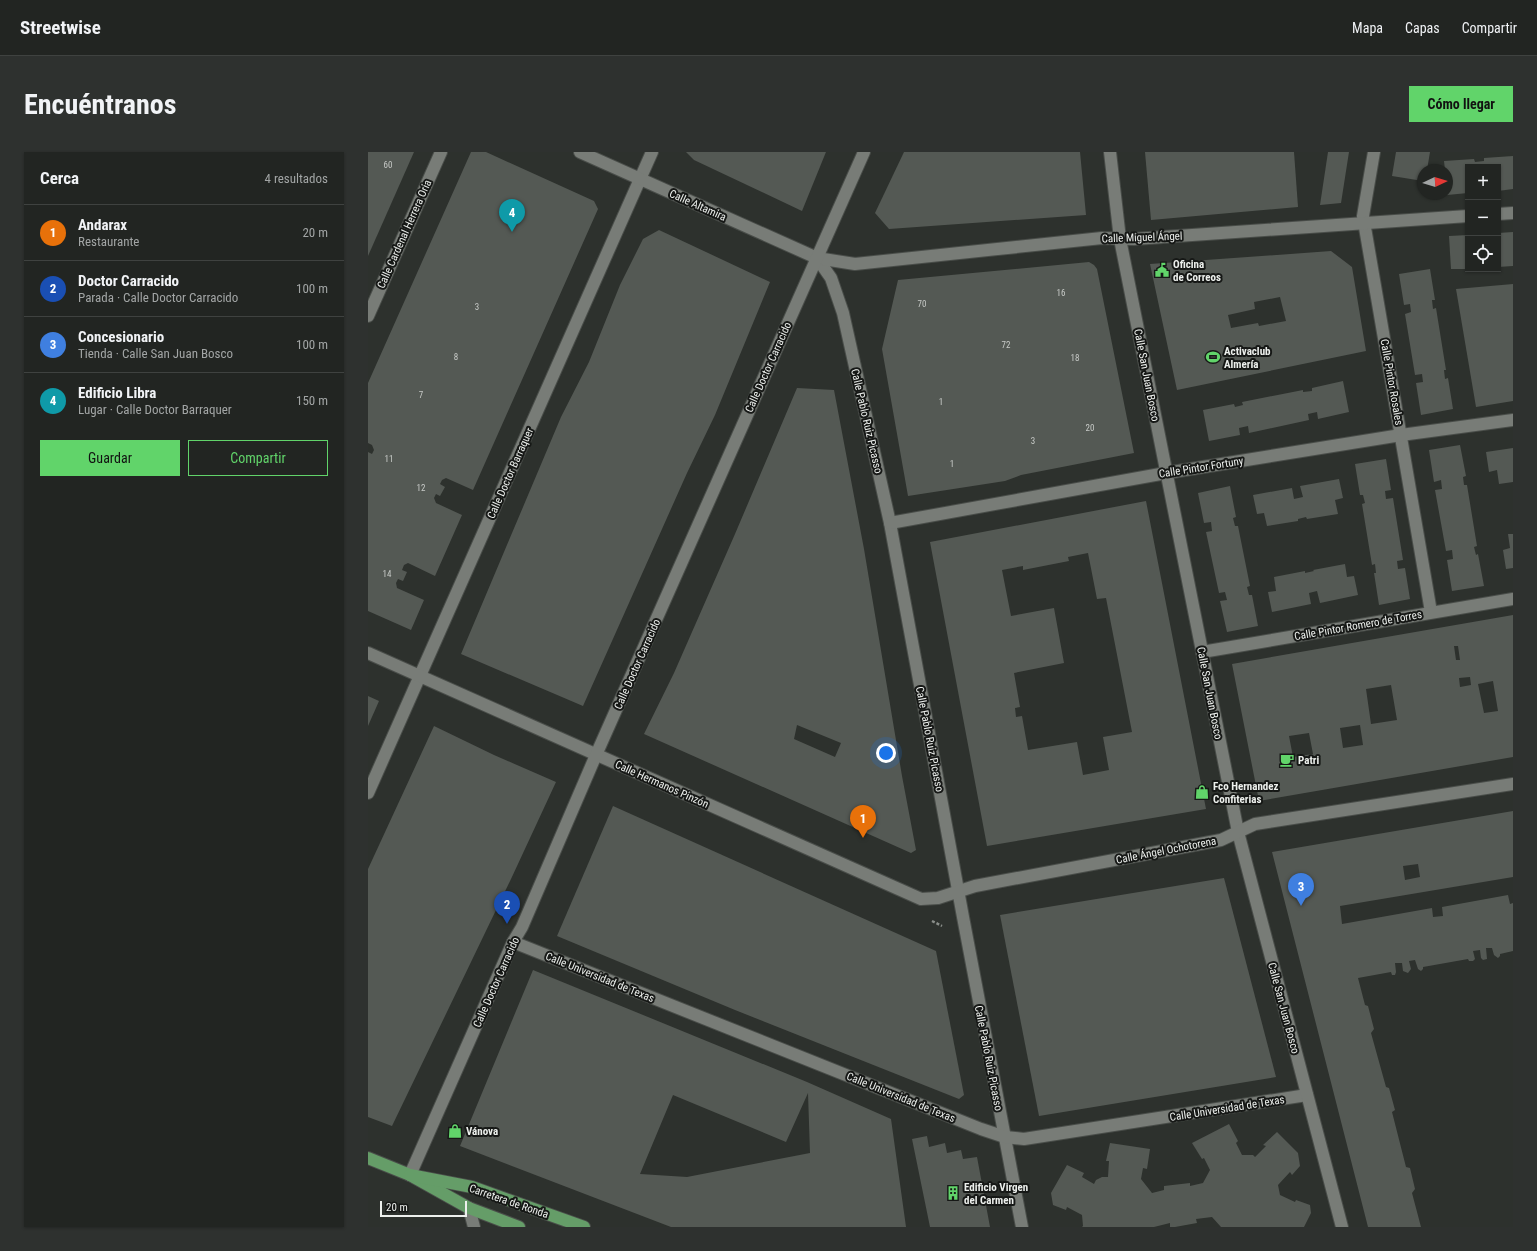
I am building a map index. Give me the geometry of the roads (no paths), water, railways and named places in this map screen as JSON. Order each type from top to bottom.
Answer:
[{"type":"main road","name":"Carretera de Ronda","points":[[368,1158],[410,1175],[469,1208],[519,1227]]},
{"type":"main road","name":"Carretera de Ronda","points":[[410,1175],[472,1187],[584,1227]]},
{"type":"street","name":"Calle Cardenal Herrera Oria","points":[[368,316],[441,152]]},
{"type":"street","name":"Calle Altamira","points":[[580,152],[817,258]]},
{"type":"street","name":"Calle Doctor Barraquer","points":[[368,793],[652,152]]},
{"type":"street","name":"Calle Doctor Carracido","points":[[410,1175],[513,942],[525,920],[596,755],[864,152]]},
{"type":"street","name":"Calle San Juan Bosco","points":[[1110,152],[1120,239],[1238,832],[1342,1227]]},
{"type":"street","name":"Calle Pintor Rosales","points":[[1374,152],[1364,216],[1431,612]]},
{"type":"street","points":[[1501,214],[1513,213]]},
{"type":"street","name":"Calle Miguel Ángel","points":[[817,258],[854,264],[1102,238],[1134,239],[1465,216]]},
{"type":"street","name":"Calle Pablo Ruiz Picasso","points":[[817,258],[831,278],[843,313],[890,523],[1022,1227]]},
{"type":"street","name":"Calle Pintor Fortuny","points":[[890,523],[1166,472],[1513,420]]},
{"type":"street","name":"Calle Pintor Romero de Torres","points":[[1202,652],[1431,612],[1513,600]]},
{"type":"street","name":"Calle Hermanos Pinzón","points":[[368,653],[921,899],[938,898],[958,890]]},
{"type":"street","name":"Calle Ángel Ochotorena","points":[[958,890],[983,884],[1221,840],[1255,824],[1513,784]]},
{"type":"street","name":"Calle Universidad de Texas","points":[[513,942],[982,1129],[1024,1140],[1307,1095]]},
{"type":"street","points":[[469,1208],[474,1227]]},
{"type":"place","name":"Edificio Libra","points":[[512,232]]},
{"type":"place","name":"Oficina de Correos","points":[[1162,270]]},
{"type":"place","name":"Activaclub Almería","points":[[1213,357]]},
{"type":"place","name":"Patri","points":[[1287,760]]},
{"type":"place","name":"Fco Hernandez Confiterias","points":[[1202,792]]},
{"type":"place","name":"Andarax","points":[[863,838]]},
{"type":"place","name":"Concesionario","points":[[1301,906]]},
{"type":"place","name":"Doctor Carracido","points":[[507,924]]},
{"type":"place","name":"Vánova","points":[[455,1131]]},
{"type":"place","name":"Edificio Virgen del Carmen","points":[[953,1193]]}]
